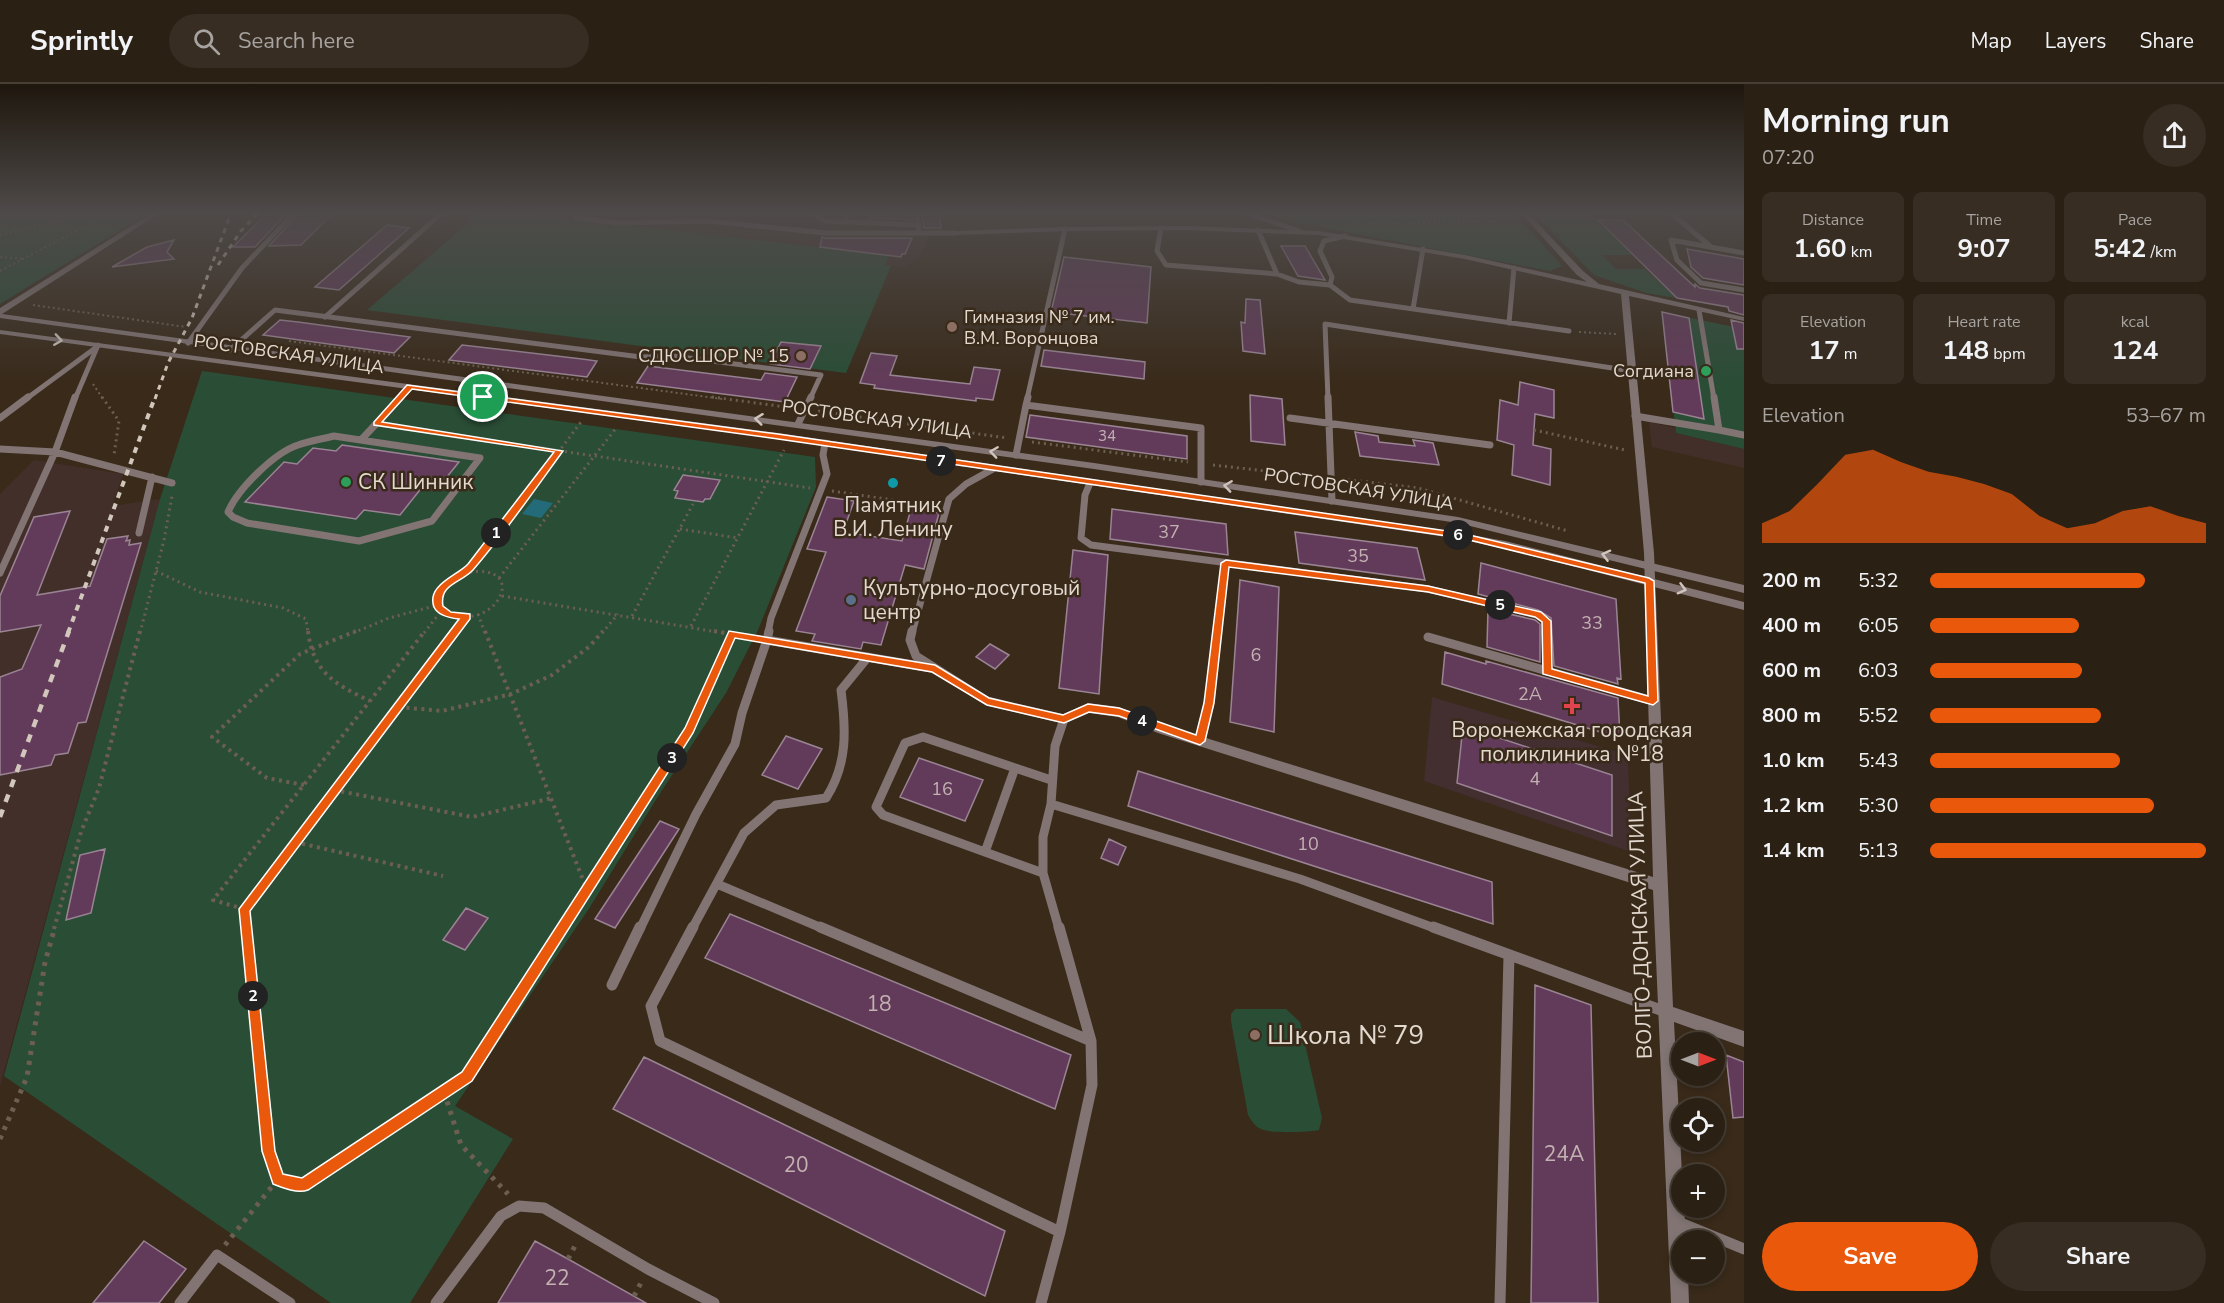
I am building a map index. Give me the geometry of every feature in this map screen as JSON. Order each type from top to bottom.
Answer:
[{"type":"street","points":[[0,314],[67,270]]},
{"type":"street","points":[[1522,270],[1744,319]]},
{"type":"street","points":[[1577,270],[1601,288]]},
{"type":"street","name":"ВОЛГО-ДОНСКАЯ УЛИЦА","points":[[1625,294],[1649,566],[1660,886],[1680,1303]]},
{"type":"street","name":"РОСТОВСКАЯ УЛИЦА","points":[[0,314],[231,350],[798,424],[1332,501],[1499,528],[1744,589]]},
{"type":"street","name":"РОСТОВСКАЯ УЛИЦА","points":[[0,332],[825,443],[1461,536],[1744,606]]},
{"type":"street","points":[[1064,719],[1088,708],[1119,712],[1200,741],[1660,886]]},
{"type":"street","points":[[1666,1012],[1744,1039]]},
{"type":"lane","points":[[188,343],[241,270]]},
{"type":"lane","points":[[325,317],[378,270]]},
{"type":"lane","points":[[1016,455],[1056,270]]},
{"type":"lane","points":[[1226,270],[1276,274],[1299,282],[1330,285],[1350,300],[1569,331]]},
{"type":"lane","points":[[1274,270],[1276,274]]},
{"type":"lane","points":[[1329,270],[1332,277],[1330,285]]},
{"type":"lane","points":[[1413,309],[1420,270]]},
{"type":"lane","points":[[1509,323],[1514,270]]},
{"type":"lane","points":[[1687,270],[1701,283],[1744,290]]},
{"type":"lane","points":[[231,350],[275,310],[641,357],[673,356],[821,375],[798,424]]},
{"type":"lane","points":[[1699,310],[1719,430]]},
{"type":"lane","points":[[1332,501],[1325,324],[1632,371]]},
{"type":"lane","points":[[0,573],[55,452],[84,374],[98,345]]},
{"type":"lane","points":[[0,418],[98,345]]},
{"type":"lane","points":[[361,440],[410,387]]},
{"type":"lane","points":[[1026,405],[1201,428],[1201,482]]},
{"type":"lane","points":[[1635,416],[1744,435]]},
{"type":"lane","points":[[1290,418],[1490,445]]},
{"type":"lane","points":[[334,436],[361,440],[480,458],[432,521],[359,541],[247,522],[228,512],[234,499],[279,453],[324,437],[334,436]]},
{"type":"lane","points":[[612,985],[696,814],[735,744],[742,713],[764,654],[771,618],[827,474],[823,455],[825,443]]},
{"type":"lane","points":[[0,449],[55,452],[172,483]]},
{"type":"lane","points":[[993,469],[966,484],[949,499],[910,640],[916,656],[987,701],[1064,719],[1055,746],[1050,804],[1043,837],[1043,873],[1091,1041],[1092,1084],[1060,1232],[1041,1303]]},
{"type":"lane","points":[[139,533],[152,477]]},
{"type":"lane","points":[[1090,483],[1085,495],[1081,538],[1091,545],[1428,589],[1537,615],[1546,621],[1547,671]]},
{"type":"lane","points":[[1200,741],[1209,703],[1226,563]]},
{"type":"lane","points":[[1428,638],[1653,701]]},
{"type":"lane","points":[[767,640],[935,669]]},
{"type":"lane","points":[[868,657],[841,690],[847,735],[836,784],[826,798],[776,805],[744,832],[651,1006],[660,1041],[1060,1232]]},
{"type":"lane","points":[[1043,873],[883,815],[876,807],[905,743],[923,737],[1051,780]]},
{"type":"lane","points":[[985,852],[1015,768]]},
{"type":"lane","points":[[1050,804],[1300,879],[1666,1012]]},
{"type":"lane","points":[[717,884],[1091,1041]]},
{"type":"lane","points":[[1500,1303],[1509,956]]},
{"type":"lane","points":[[436,1303],[501,1216],[519,1206],[544,1208],[648,1269],[714,1303]]},
{"type":"lane","points":[[1676,1221],[1744,1249]]},
{"type":"lane","points":[[180,1303],[218,1255],[290,1303]]},
{"type":"path","points":[[16,302],[198,329]]},
{"type":"path","points":[[1569,331],[1617,334]]},
{"type":"path","points":[[84,374],[100,391],[119,421],[112,467]]},
{"type":"path","points":[[464,573],[487,572],[499,578],[504,588],[502,596],[494,606],[478,614],[449,615],[438,605],[440,591],[446,584],[464,573],[582,421]]},
{"type":"path","points":[[377,423],[766,483],[947,508]]},
{"type":"path","points":[[499,578],[618,426]]},
{"type":"path","points":[[1534,430],[1626,450]]},
{"type":"path","points":[[691,627],[784,450]]},
{"type":"path","points":[[0,1140],[27,1077],[45,962],[81,832],[99,788],[156,571],[172,500],[172,483]]},
{"type":"path","points":[[632,616],[693,504]]},
{"type":"path","points":[[680,529],[738,537]]},
{"type":"path","points":[[156,571],[200,592],[283,608],[306,619],[310,650],[333,683],[370,700]]},
{"type":"path","points":[[502,596],[597,613],[619,613],[767,640]]},
{"type":"path","points":[[304,785],[267,778],[212,736],[300,654],[389,618],[438,605]]},
{"type":"path","points":[[244,909],[213,900],[442,610]]},
{"type":"path","points":[[398,707],[442,711],[511,694],[552,675],[590,646],[619,613]]},
{"type":"path","points":[[478,614],[587,890]]},
{"type":"path","points":[[278,1179],[268,1151],[244,909],[466,616]]},
{"type":"path","points":[[278,1179],[303,1185],[467,1077],[689,730],[732,634]]},
{"type":"path","points":[[334,790],[472,817],[552,798]]},
{"type":"path","points":[[295,842],[443,876]]},
{"type":"path","points":[[444,1092],[461,1145],[519,1206]]},
{"type":"path","points":[[218,1255],[278,1179]]},
{"type":"shaded area","points":[[1649,422],[1675,428],[1676,433],[1744,449],[1744,468],[1652,447]]},
{"type":"shaded area","points":[[34,460],[123,474],[112,506],[160,499],[0,1086],[0,494]]},
{"type":"shaded area","points":[[1432,697],[1628,755],[1631,852],[1424,781]]},
{"type":"green space","points":[[0,270],[55,270],[0,304]]},
{"type":"green space","points":[[414,270],[889,270],[846,373],[367,310]]},
{"type":"green space","points":[[1589,270],[1646,270],[1676,298],[1646,293],[1594,275]]},
{"type":"green space","name":"Согдиана","points":[[1662,312],[1744,329],[1744,449],[1676,433]]},
{"type":"green space","points":[[202,371],[815,457],[816,487],[758,630],[726,693],[657,798],[590,907],[455,1106],[513,1139],[410,1303],[331,1303],[4,1076],[160,499]]},
{"type":"green space","points":[[1235,1009],[1286,1009],[1300,1022],[1322,1118],[1319,1130],[1272,1132],[1259,1128],[1252,1121],[1248,1115],[1231,1021],[1231,1014]]},
{"type":"water","points":[[534,499],[553,503],[541,518],[522,514]]},
{"type":"building","points":[[335,270],[362,270],[339,290],[315,287]]},
{"type":"building","points":[[1061,270],[1151,270],[1147,323],[1051,312]]},
{"type":"building","points":[[1295,270],[1319,270],[1325,280],[1298,276]]},
{"type":"building","points":[[1649,270],[1677,270],[1695,287],[1695,284],[1700,288],[1744,295],[1744,315],[1729,311],[1728,307],[1677,298]]},
{"type":"building","points":[[1694,270],[1744,270],[1744,285],[1703,278]]},
{"type":"building","points":[[1246,299],[1260,300],[1265,354],[1243,351],[1241,322],[1245,323]]},
{"type":"building","points":[[1662,312],[1689,318],[1704,419],[1673,412]]},
{"type":"building","points":[[280,320],[410,337],[394,353],[263,335]]},
{"type":"building","points":[[1731,320],[1744,323],[1744,349],[1737,349]]},
{"type":"building","points":[[781,342],[821,346],[810,369],[770,364]]},
{"type":"building","points":[[462,345],[597,361],[587,377],[449,360]]},
{"type":"building","points":[[1044,350],[1145,362],[1144,379],[1041,366]]},
{"type":"building","points":[[871,353],[897,356],[890,375],[970,384],[974,367],[1000,370],[993,400],[976,398],[976,401],[874,388],[875,385],[860,383]]},
{"type":"building","points":[[648,366],[761,380],[765,373],[797,377],[785,402],[637,383]]},
{"type":"building","points":[[1520,382],[1554,390],[1554,418],[1535,414],[1533,445],[1551,449],[1550,485],[1512,475],[1514,445],[1497,440],[1500,400],[1518,405]]},
{"type":"building","points":[[1250,395],[1282,399],[1285,445],[1251,441]]},
{"type":"building","points":[[1030,415],[1187,436],[1187,459],[1026,437]]},
{"type":"building","points":[[1355,432],[1378,436],[1379,442],[1415,446],[1413,440],[1433,443],[1439,465],[1360,456]]},
{"type":"building","name":"СК Шинник","points":[[342,445],[459,462],[442,483],[427,481],[400,515],[364,510],[356,519],[245,502],[284,462],[297,464],[313,448],[336,451]]},
{"type":"building","points":[[683,475],[720,480],[710,499],[705,499],[703,502],[675,498],[678,491],[674,490]]},
{"type":"building","name":"Культурно-досуговый центр","points":[[827,497],[854,501],[843,532],[902,541],[911,509],[939,513],[924,569],[905,565],[881,645],[863,642],[861,649],[812,641],[815,634],[796,631],[826,552],[807,549]]},
{"type":"building","points":[[1112,509],[1226,524],[1228,555],[1110,539]]},
{"type":"building","points":[[70,511],[37,595],[90,586],[107,539],[128,536],[126,541],[130,540],[129,545],[141,543],[86,722],[78,723],[68,753],[55,755],[51,765],[0,775],[0,677],[22,669],[41,625],[0,632],[0,596],[34,517]]},
{"type":"building","points":[[1295,532],[1417,548],[1425,580],[1299,563]]},
{"type":"building","points":[[1073,550],[1108,555],[1099,694],[1059,688]]},
{"type":"building","points":[[1481,563],[1616,599],[1621,679],[1617,678],[1618,684],[1554,666],[1551,618],[1538,610],[1478,594]]},
{"type":"building","points":[[1240,580],[1279,587],[1274,732],[1230,722]]},
{"type":"building","points":[[1488,609],[1535,620],[1540,624],[1540,662],[1487,647]]},
{"type":"building","points":[[990,644],[1009,655],[995,669],[976,657]]},
{"type":"building","points":[[1445,652],[1486,664],[1486,661],[1618,698],[1620,738],[1442,684]]},
{"type":"building","points":[[1463,726],[1612,775],[1612,836],[1457,783]]},
{"type":"building","points":[[786,736],[822,749],[798,789],[762,775]]},
{"type":"building","points":[[919,758],[983,780],[965,821],[900,797]]},
{"type":"building","points":[[1138,771],[1492,882],[1493,924],[1128,806]]},
{"type":"building","points":[[660,821],[679,829],[615,928],[595,919]]},
{"type":"building","points":[[1109,839],[1126,847],[1118,865],[1101,858]]},
{"type":"building","points":[[105,849],[91,913],[66,920],[80,855]]},
{"type":"building","points":[[466,908],[488,918],[465,950],[443,940]]},
{"type":"building","points":[[730,914],[1071,1055],[1055,1109],[705,958]]},
{"type":"building","points":[[1535,985],[1591,1005],[1598,1303],[1531,1303]]},
{"type":"building","points":[[1726,1055],[1744,1062],[1744,1117],[1733,1118]]},
{"type":"building","points":[[644,1057],[1005,1231],[985,1296],[613,1109]]},
{"type":"building","points":[[144,1241],[186,1269],[159,1303],[93,1303]]},
{"type":"building","points":[[535,1241],[568,1259],[646,1303],[498,1303]]},
{"type":"railway","points":[[155,399],[168,363],[192,318],[210,270]]},
{"type":"railway","points":[[68,633],[155,397]]},
{"type":"railway","points":[[0,817],[69,631]]},
{"type":"place","name":"Гимназия № 7 им. В.М. Воронцова","points":[[952,327]]},
{"type":"place","name":"СДЮСШОР № 15","points":[[801,356]]},
{"type":"place","name":"Согдиана","points":[[1706,371]]},
{"type":"place","name":"СК Шинник","points":[[346,482]]},
{"type":"place","name":"Памятник В.И. Ленину","points":[[893,483]]},
{"type":"place","name":"Культурно-досуговый центр","points":[[851,600]]},
{"type":"place","name":"Воронежская городская поликлиника №18","points":[[1572,706]]},
{"type":"place","name":"Школа № 79","points":[[1255,1035]]},
{"type":"route","points":[[410,387],[483,397],[778,436],[1461,536],[1504,544],[1649,581],[1653,701],[1547,671],[1546,621],[1537,615],[1428,589],[1226,563],[1209,703],[1200,741],[1158,728],[1119,712],[1088,708],[1064,719],[987,701],[935,669],[732,634],[689,730],[467,1077],[303,1185],[278,1179],[268,1151],[244,909],[466,616],[460,617],[445,613],[438,605],[437,598],[440,591],[471,566],[559,451],[377,423],[410,387]]}]
